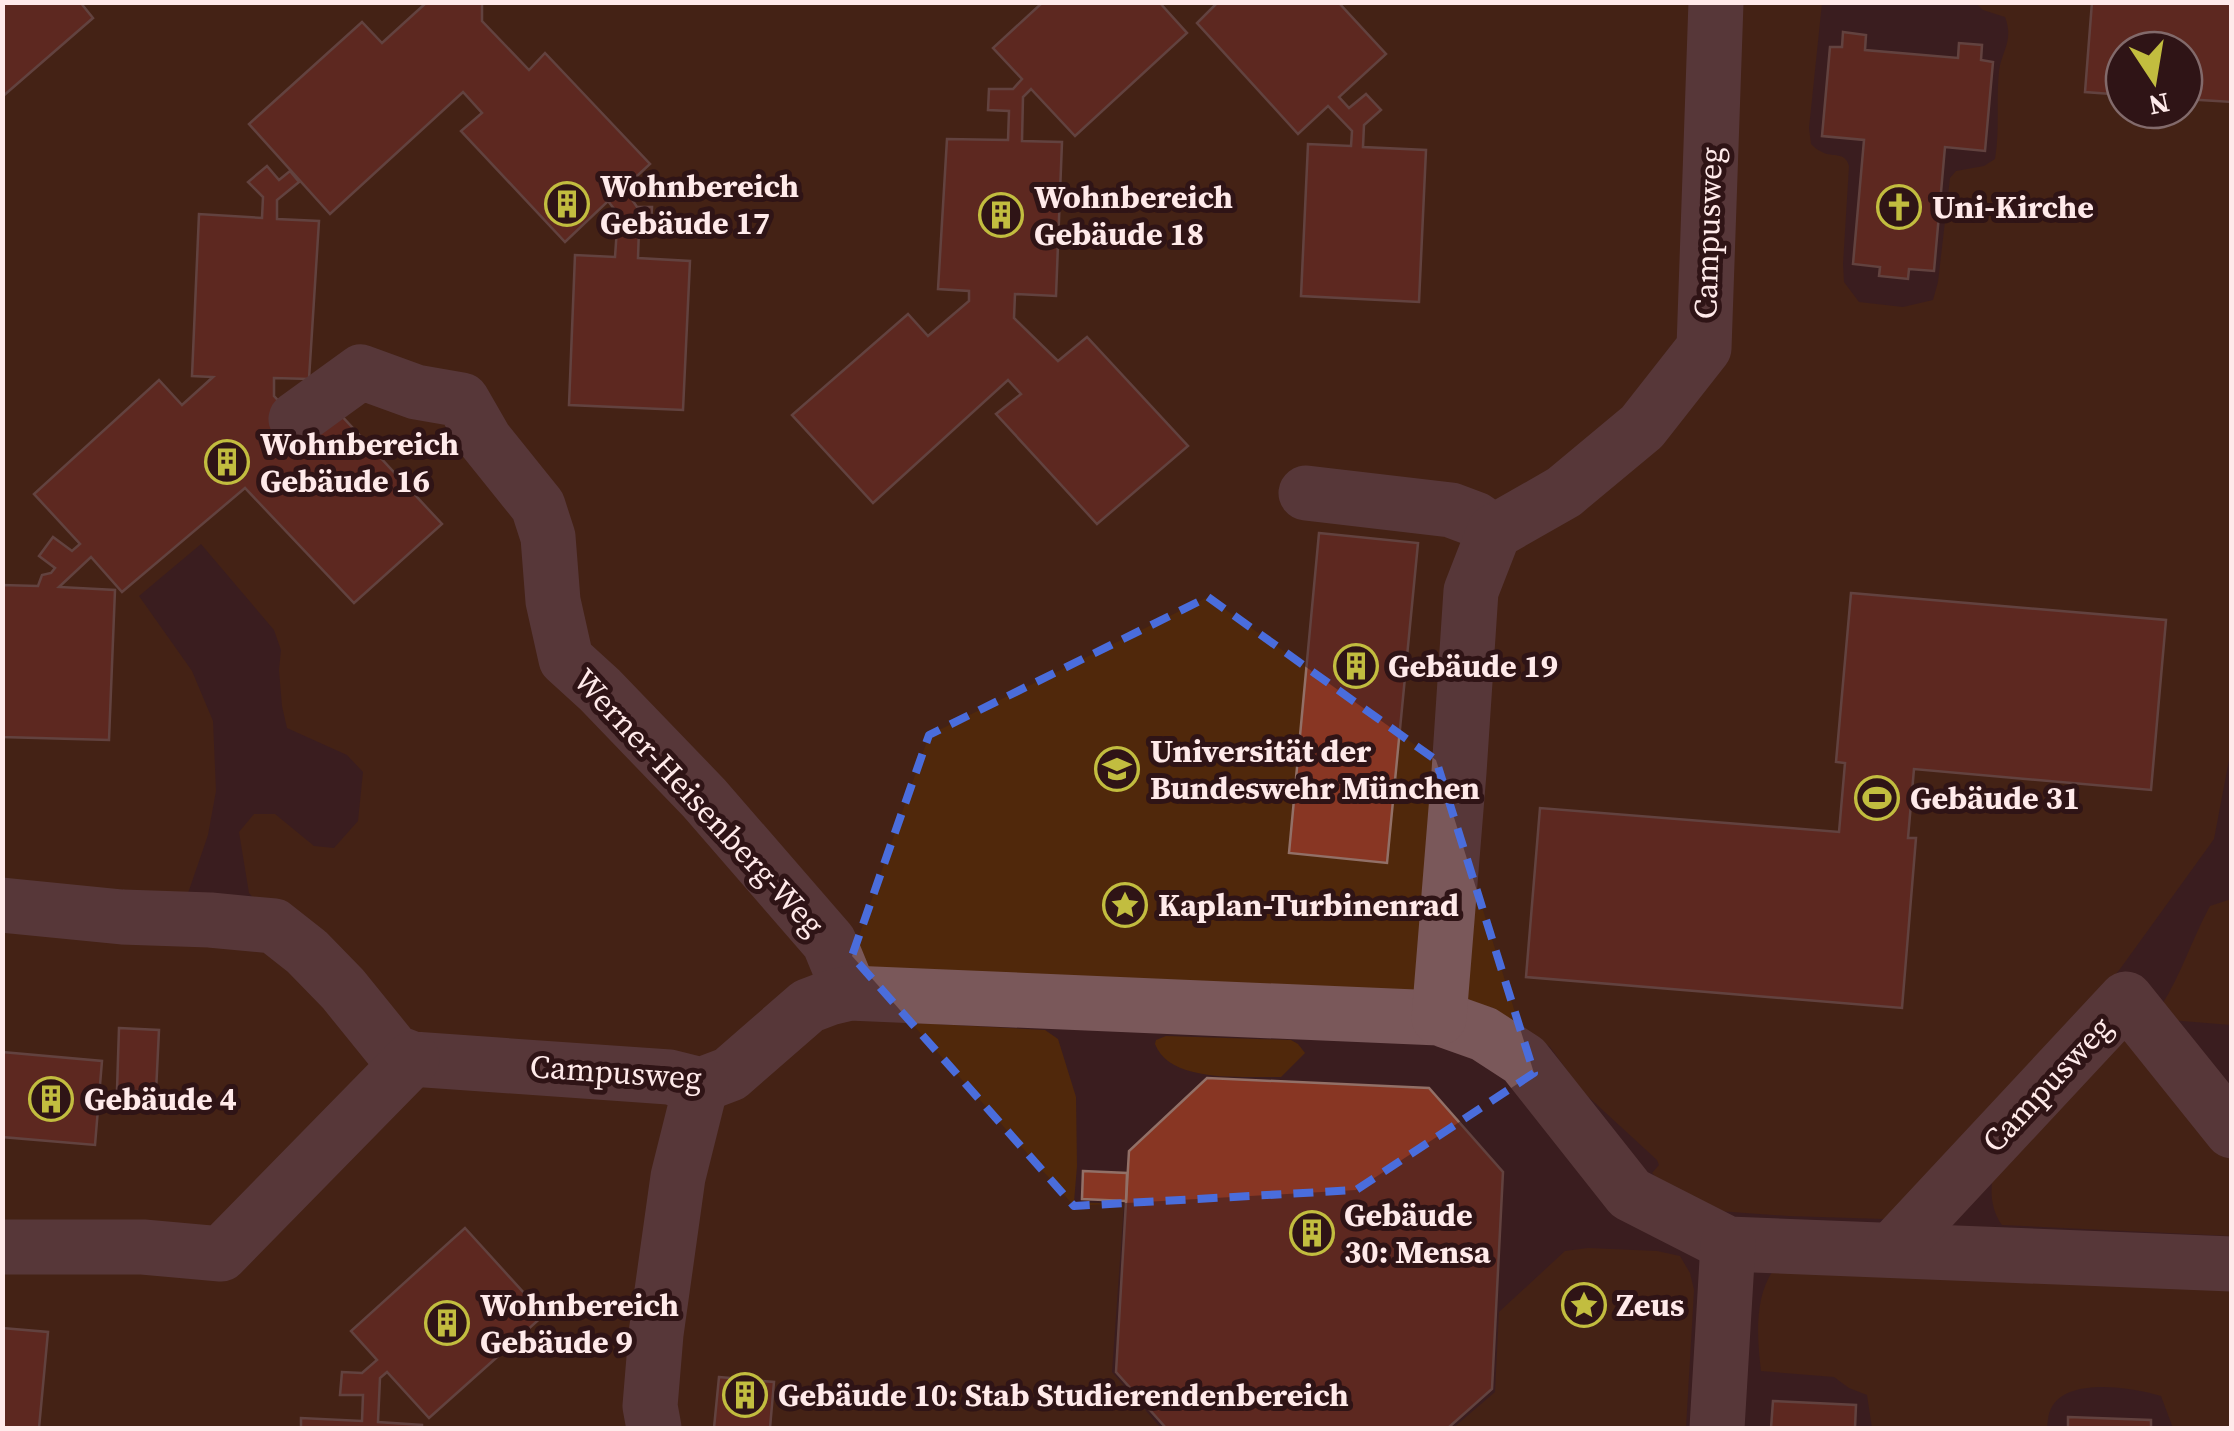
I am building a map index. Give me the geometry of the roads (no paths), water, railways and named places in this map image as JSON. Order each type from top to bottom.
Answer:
[{"type":"street","name":"Campusweg","points":[[1494,532],[1564,492],[1642,427],[1704,348],[1716,2]]},
{"type":"street","name":"Werner-Heisenberg-Weg","points":[[296,418],[360,372],[416,392],[462,400],[485,440],[538,506],[548,538],[553,601],[566,659],[704,798],[828,942],[850,993]]},
{"type":"street","points":[[1306,493],[1451,510],[1494,532],[1471,591],[1439,1018]]},
{"type":"street","points":[[2,905],[274,926],[307,952],[343,989],[394,1052],[412,1059],[221,1254],[143,1247],[2,1246]]},
{"type":"street","name":"Campusweg","points":[[412,1059],[649,1076],[701,1084],[730,1074],[808,1006],[850,993],[1439,1018],[1484,1034],[1524,1060],[1630,1194],[1728,1244],[2232,1264]]},
{"type":"street","name":"Campusweg","points":[[1894,1249],[2126,999],[2232,1132]]},
{"type":"street","points":[[654,1428],[650,1406],[654,1352],[675,1196],[701,1084]]},
{"type":"street","points":[[1717,1428],[1728,1244]]},
{"type":"place","name":"Wohnbereich Gebäude 17","points":[[567,204]]},
{"type":"place","name":"Uni-Kirche","points":[[1899,207]]},
{"type":"place","name":"Wohnbereich Gebäude 18","points":[[1001,215]]},
{"type":"place","name":"Wohnbereich Gebäude 16","points":[[227,462]]},
{"type":"place","name":"Gebäude 19","points":[[1356,666]]},
{"type":"place","name":"Universität der Bundeswehr München","points":[[1117,769]]},
{"type":"place","name":"Gebäude 31","points":[[1877,798]]},
{"type":"place","name":"Kaplan-Turbinenrad","points":[[1125,905]]},
{"type":"place","name":"Gebäude 4","points":[[51,1099]]},
{"type":"place","name":"Gebäude 30: Mensa","points":[[1312,1233]]},
{"type":"place","name":"Zeus","points":[[1584,1305]]},
{"type":"place","name":"Wohnbereich Gebäude 9","points":[[447,1323]]},
{"type":"place","name":"Gebäude 10: Stab Studierendenbereich","points":[[745,1395]]}]
